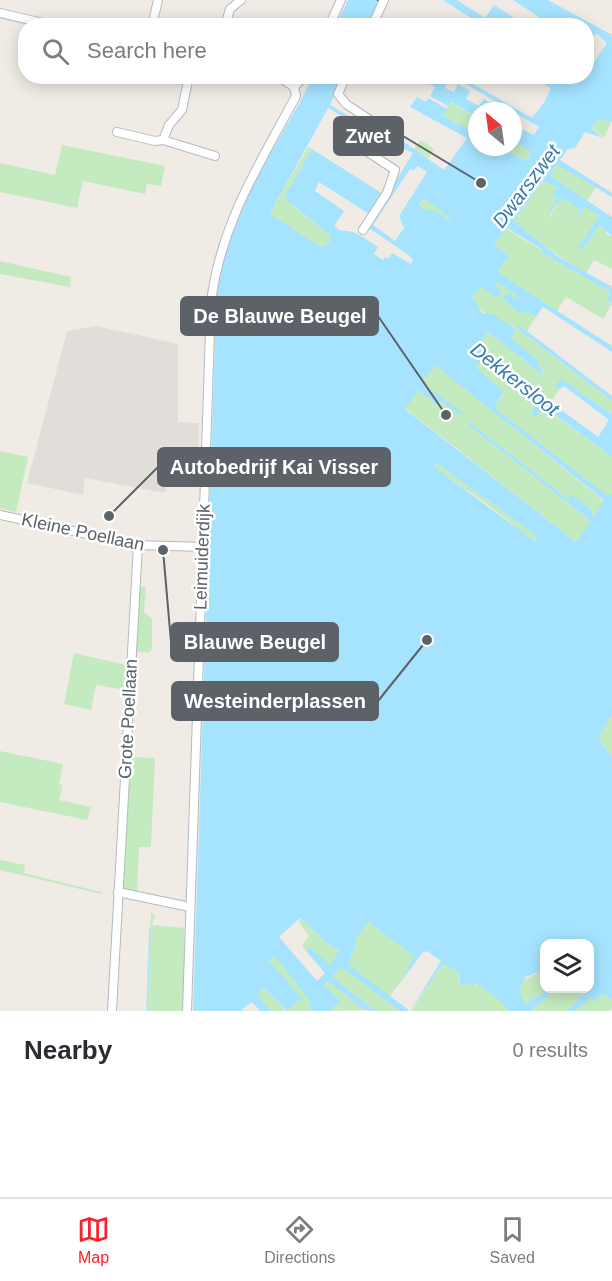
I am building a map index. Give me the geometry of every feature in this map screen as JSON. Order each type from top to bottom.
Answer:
[{"type":"street","points":[[155,18],[158,0]]},
{"type":"street","points":[[227,18],[230,9],[241,0]]},
{"type":"street","points":[[333,18],[341,0]]},
{"type":"street","points":[[376,18],[384,0]]},
{"type":"street","points":[[0,13],[22,18]]},
{"type":"street","points":[[163,140],[169,124],[182,110],[187,84]]},
{"type":"street","points":[[290,84],[294,87],[297,84]]},
{"type":"street","points":[[342,84],[338,94],[341,100],[370,120],[365,128],[360,147],[395,170],[387,193],[363,230]]},
{"type":"street","name":"Leimuiderdijk","points":[[187,1011],[211,302],[216,265],[231,219],[296,96],[294,87]]},
{"type":"street","points":[[117,132],[155,141],[163,140],[215,156]]},
{"type":"street","name":"Kleine Poellaan","points":[[0,515],[138,544],[202,547]]},
{"type":"street","name":"Grote Poellaan","points":[[112,1011],[138,544]]},
{"type":"street","points":[[118,892],[190,907]]},
{"type":"shaded area","points":[[97,326],[178,344],[178,422],[199,423],[198,463],[168,462],[165,493],[85,478],[83,495],[27,483],[67,331]]},
{"type":"green space","points":[[450,102],[468,112],[468,129],[443,116]]},
{"type":"green space","points":[[598,120],[612,121],[604,137],[591,128]]},
{"type":"green space","points":[[421,140],[434,149],[428,158],[414,149]]},
{"type":"green space","points":[[522,144],[532,152],[527,161],[518,156],[522,156]]},
{"type":"green space","points":[[62,145],[165,166],[161,186],[147,184],[145,194],[83,181],[77,208],[0,192],[0,163],[55,175]]},
{"type":"green space","points":[[308,147],[312,149],[286,195],[294,207],[331,236],[329,243],[321,247],[270,214]]},
{"type":"green space","points":[[557,165],[596,187],[587,201],[550,177]]},
{"type":"green space","points":[[543,180],[557,188],[557,198],[547,221],[561,197],[581,210],[571,228],[585,207],[599,216],[578,248],[582,250],[600,225],[604,227],[607,234],[612,236],[612,269],[594,260],[586,273],[557,255],[514,221]]},
{"type":"green space","points":[[425,199],[455,220],[461,229],[454,228],[437,213],[423,209],[419,204]]},
{"type":"green space","points":[[505,228],[543,251],[542,253],[607,290],[610,294],[606,300],[612,304],[603,319],[566,297],[557,311],[497,272],[509,256],[494,245]]},
{"type":"green space","points":[[0,261],[71,277],[70,287],[0,274]]},
{"type":"green space","points":[[497,282],[520,297],[518,300],[523,314],[527,311],[536,317],[527,331],[519,326],[518,329],[612,401],[612,414],[561,380],[556,386],[560,389],[550,402],[492,359],[481,342],[488,332],[544,376],[541,368],[512,339],[515,327],[489,316],[475,303],[472,296],[477,289],[494,285]]},
{"type":"green space","points":[[481,359],[537,402],[531,413],[536,417],[541,411],[550,412],[612,457],[612,493],[609,498],[497,410],[496,405],[503,395],[475,367]]},
{"type":"green space","points":[[435,364],[604,501],[596,514],[590,514],[591,509],[572,496],[568,499],[472,424],[465,423],[591,521],[576,542],[405,408],[418,390],[436,404],[441,402],[460,415],[424,385],[422,380]]},
{"type":"green space","points":[[0,451],[28,457],[16,512],[0,508]]},
{"type":"green space","points":[[436,463],[534,534],[536,543],[487,504],[433,467]]},
{"type":"green space","points":[[138,586],[146,587],[144,612],[152,619],[152,648],[149,653],[134,651]]},
{"type":"green space","points":[[74,653],[126,665],[126,690],[96,685],[91,710],[64,704]]},
{"type":"green space","points":[[612,714],[612,757],[601,743],[599,735]]},
{"type":"green space","points":[[0,751],[63,764],[59,784],[63,785],[59,800],[91,807],[87,820],[0,802]]},
{"type":"green space","points":[[129,757],[155,758],[151,847],[139,847],[137,893],[122,890]]},
{"type":"green space","points":[[0,860],[25,865],[24,873],[101,892],[101,894],[0,870]]},
{"type":"green space","points":[[151,912],[155,915],[152,925],[184,928],[185,1011],[148,1011]]},
{"type":"green space","points":[[300,918],[329,945],[339,950],[331,965],[310,948],[306,951],[302,946],[309,936],[299,922]]},
{"type":"green space","points":[[368,922],[414,956],[404,978],[388,998],[404,1011],[376,1011],[332,977],[342,966],[346,968],[356,945],[355,940]]},
{"type":"green space","points":[[275,956],[312,1003],[308,1006],[311,1011],[287,1011],[301,998],[269,961]]},
{"type":"green space","points":[[443,964],[460,973],[459,980],[478,985],[488,991],[509,1011],[411,1011]]},
{"type":"green space","points":[[540,972],[540,993],[543,993],[525,1004],[519,991],[523,980]]},
{"type":"green space","points":[[328,980],[365,1010],[329,1011],[340,1002],[323,984]]},
{"type":"green space","points":[[264,988],[286,1011],[271,1011],[256,995]]},
{"type":"green space","points":[[551,993],[584,993],[567,1011],[531,1011]]},
{"type":"green space","points":[[602,994],[612,999],[612,1009],[609,1011],[575,1011],[591,997],[595,1001]]},
{"type":"water","points":[[348,0],[379,0],[371,18],[339,18]]},
{"type":"water","points":[[443,0],[457,0],[485,18],[471,18]]},
{"type":"water","points":[[513,0],[548,0],[581,18],[540,18]]},
{"type":"water","points":[[494,5],[514,18],[485,18]]},
{"type":"water","points":[[594,25],[612,35],[612,121],[598,120],[591,128],[603,138],[585,132],[575,148],[568,149],[560,160],[612,193],[612,197],[557,165],[550,176],[612,217],[612,236],[600,225],[582,250],[578,248],[599,216],[585,207],[571,228],[581,210],[561,198],[545,220],[557,198],[553,195],[557,188],[543,180],[514,221],[557,256],[612,287],[612,303],[606,300],[610,294],[607,290],[542,253],[543,250],[507,228],[494,245],[509,256],[497,272],[612,346],[612,352],[543,307],[536,317],[527,311],[522,314],[502,299],[509,292],[517,300],[520,297],[497,282],[494,285],[502,290],[497,298],[481,287],[472,296],[482,313],[492,314],[515,328],[512,339],[537,360],[544,376],[488,332],[481,342],[492,359],[598,437],[609,420],[564,386],[560,389],[555,386],[561,379],[612,414],[612,457],[551,412],[541,411],[536,417],[531,413],[537,402],[482,360],[475,367],[504,392],[496,405],[497,410],[609,497],[612,493],[612,714],[599,735],[601,743],[612,757],[612,999],[602,994],[595,1001],[591,997],[575,1011],[567,1011],[584,993],[594,993],[594,939],[540,939],[540,971],[525,977],[519,991],[525,1004],[543,993],[551,993],[531,1011],[509,1011],[496,997],[476,984],[460,985],[460,973],[443,964],[410,1011],[441,961],[427,951],[422,953],[404,978],[414,956],[368,922],[355,940],[356,945],[346,969],[342,966],[332,977],[376,1011],[365,1010],[328,981],[324,984],[340,1002],[329,1011],[311,1011],[308,1006],[311,1002],[275,956],[269,961],[302,998],[287,1011],[264,988],[257,995],[271,1011],[260,1011],[252,1002],[242,1009],[244,1011],[193,1011],[216,315],[220,270],[232,232],[253,186],[309,84],[340,84],[330,105],[364,125],[400,139],[444,170],[467,138],[410,107],[417,97],[426,102],[428,98],[447,109],[443,116],[468,129],[468,156],[518,156],[527,161],[531,152],[522,146],[522,129],[534,135],[539,127],[522,117],[522,112],[532,118],[545,101],[551,88],[544,84],[594,84],[594,62],[607,43],[596,33],[594,36]],"holes":[[[328,108],[345,118],[345,122],[413,153],[366,226],[410,256],[413,260],[411,264],[392,253],[388,259],[385,257],[383,260],[374,254],[378,247],[357,233],[341,231],[334,226],[344,211],[315,191],[319,182],[369,214],[383,194],[312,149],[284,198],[331,236],[329,243],[321,247],[270,214]],[[418,166],[427,172],[399,216],[404,228],[395,241],[373,225],[410,169],[414,170]],[[425,199],[452,219],[448,220],[436,211],[423,209],[419,203]],[[435,365],[604,500],[596,514],[592,515],[592,510],[572,495],[568,499],[472,424],[464,422],[591,521],[576,542],[405,409],[418,390],[436,404],[441,402],[460,415],[463,413],[424,385],[423,380]],[[436,463],[534,534],[536,542],[434,467]],[[300,918],[329,945],[339,950],[331,965],[310,948],[306,951],[325,973],[317,981],[279,937]]]},
{"type":"water","points":[[429,84],[446,84],[445,88],[454,92],[458,84],[470,91],[466,99],[472,102],[468,102],[468,112],[451,102],[448,106],[430,96],[435,87]]},
{"type":"water","points":[[466,84],[473,84],[504,102],[496,102]]},
{"type":"water","points":[[519,325],[612,396],[612,401],[518,329]]},
{"type":"waterway","points":[[147,1011],[150,928]]},
{"type":"waterway","points":[[341,963],[405,1011]]},
{"type":"place","name":"Zwet","points":[[481,183]]},
{"type":"place","name":"De Blauwe Beugel","points":[[446,415]]},
{"type":"place","name":"Autobedrijf Kai Visser","points":[[109,516]]},
{"type":"place","name":"Blauwe Beugel","points":[[163,550]]},
{"type":"place","name":"Westeinderplassen","points":[[427,640]]},
{"type":"water label","name":"Dwarszwet","points":[[526,186]]},
{"type":"water label","name":"Dekkersloot","points":[[515,379]]}]
